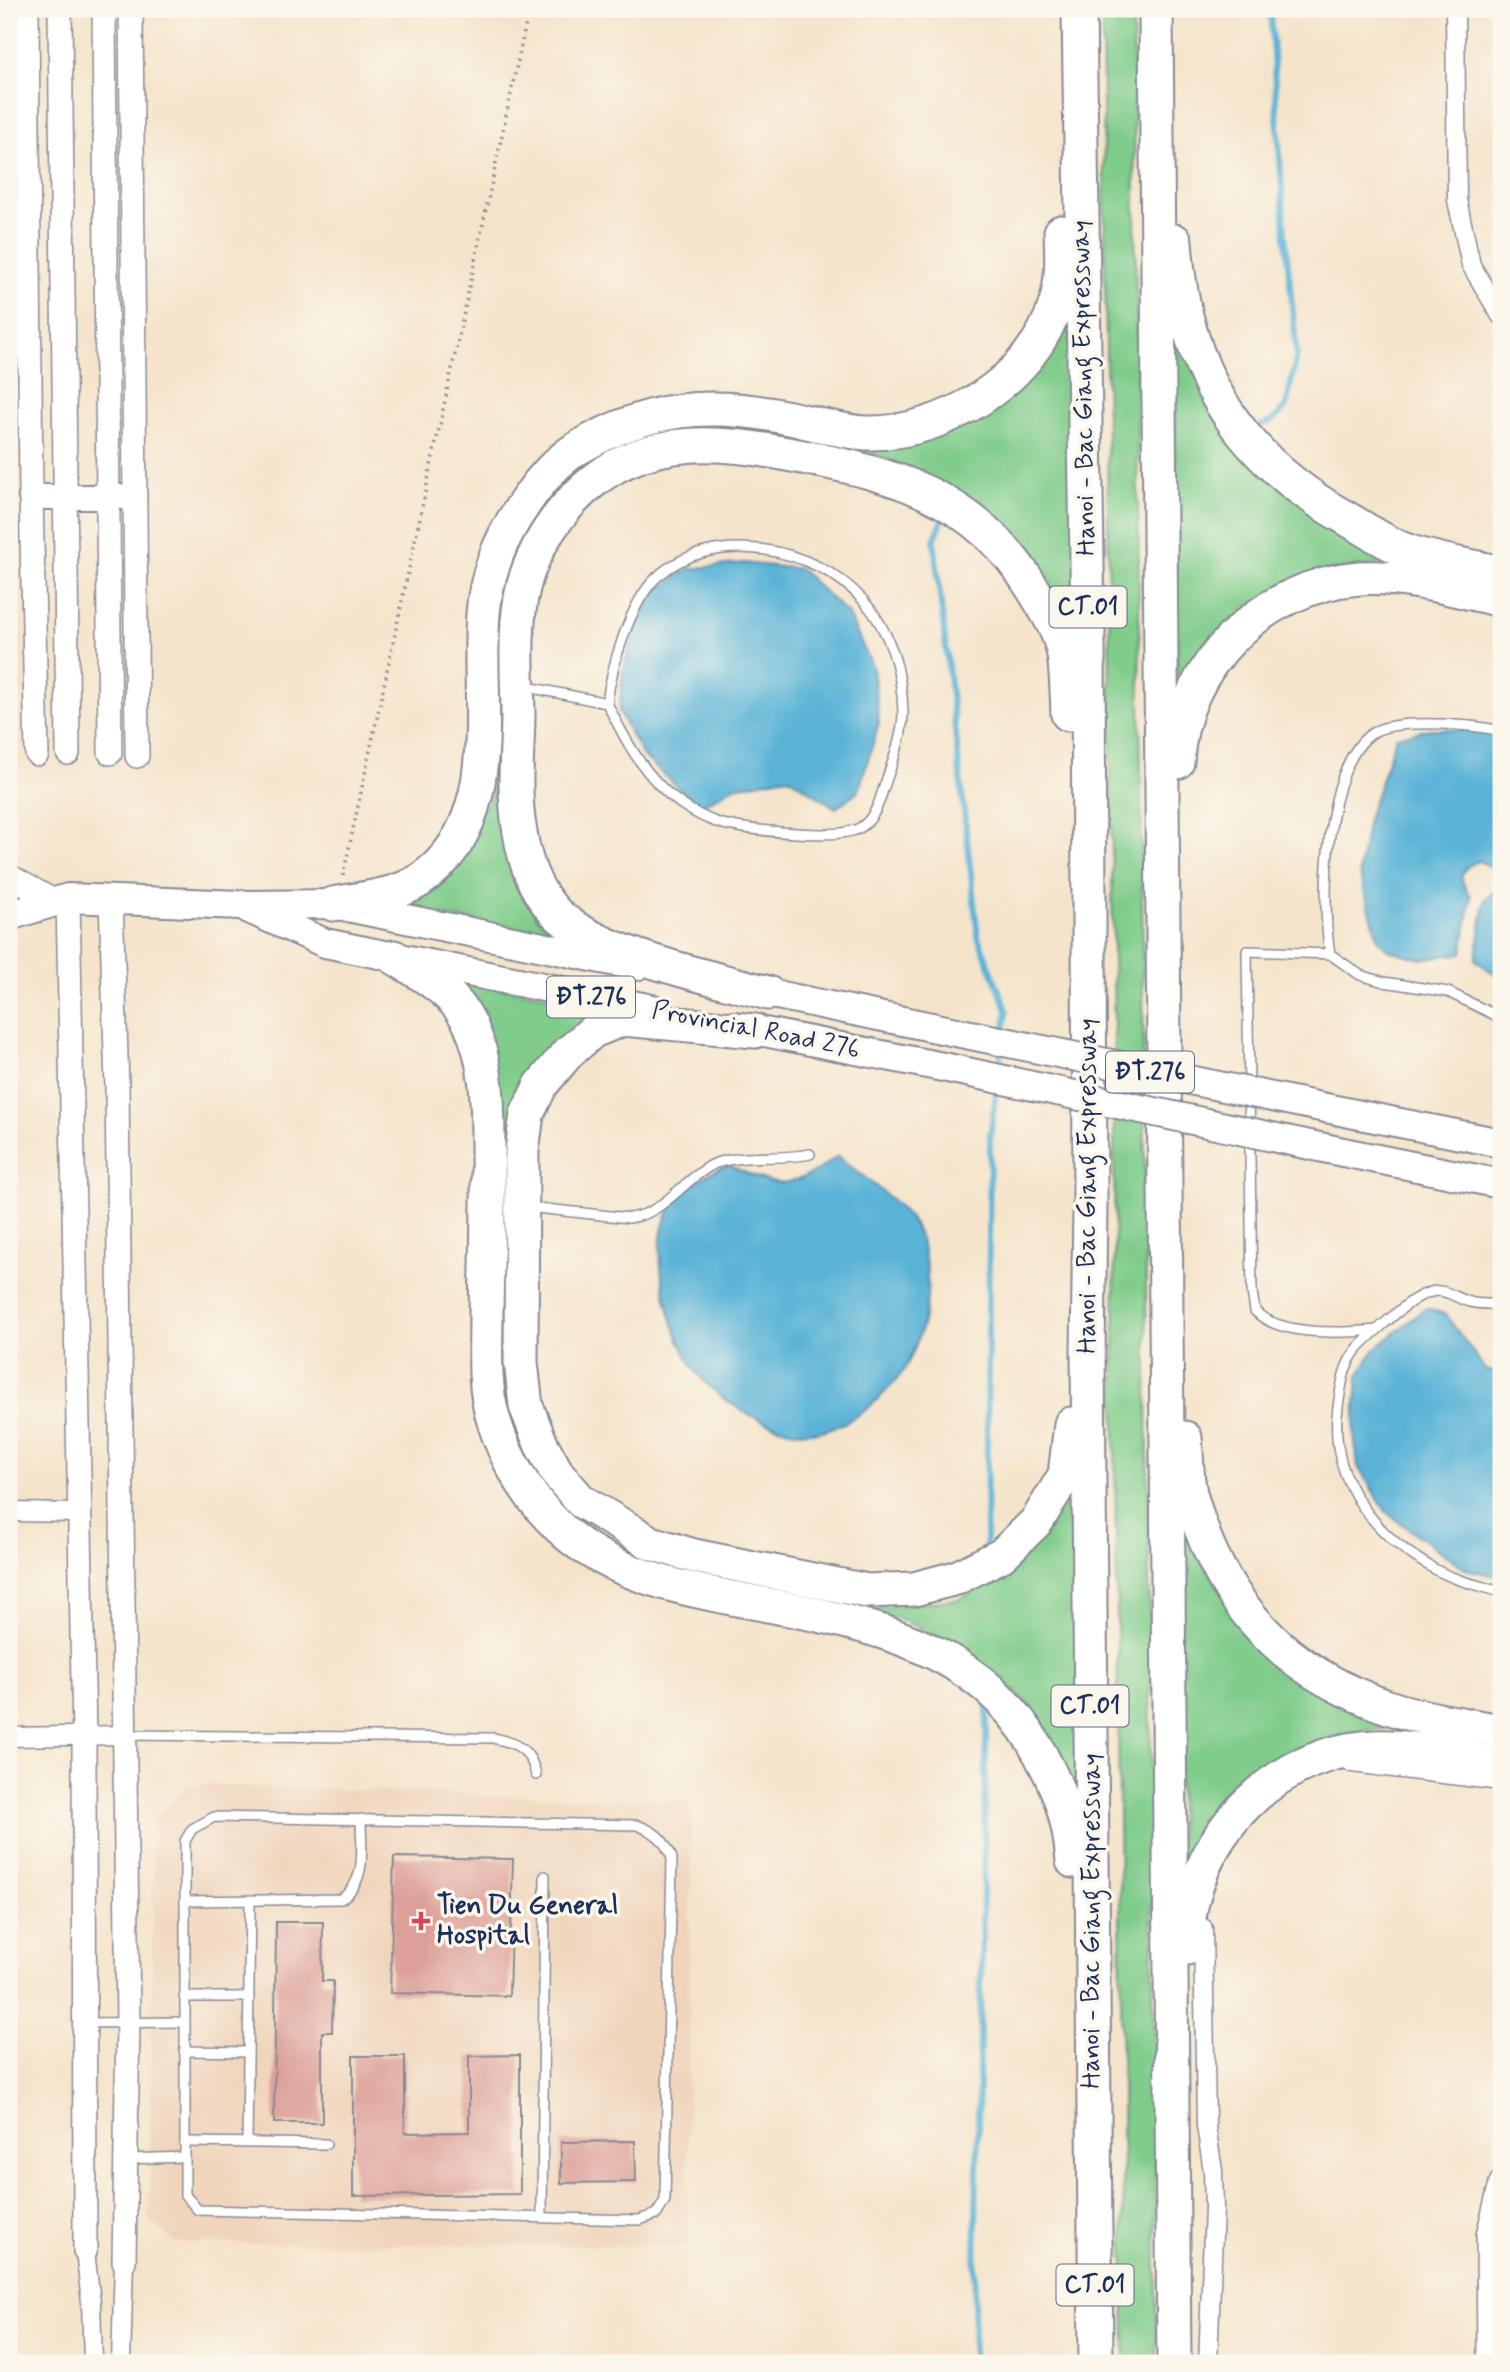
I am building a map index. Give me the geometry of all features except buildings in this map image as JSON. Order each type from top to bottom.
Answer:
[{"type":"highway","points":[[335,903],[388,894],[419,881],[447,855],[468,821],[480,781],[483,613],[493,562],[513,521],[540,482],[575,450],[618,427],[648,416],[691,408],[745,408],[865,433],[907,429],[955,414],[996,387],[1033,350],[1056,304],[1062,258],[1060,9]]},
{"type":"highway","name":"Hanoi - Bac Giang Expressway","points":[[1079,9],[1088,630],[1088,1354],[1096,2363]]},
{"type":"highway","name":"CT.01","points":[[1156,9],[1174,2363]]},
{"type":"highway","points":[[1167,9],[1166,109],[1178,271],[1197,348],[1229,419],[1265,462],[1301,491],[1384,541],[1405,550],[1501,573]]},
{"type":"highway","points":[[768,993],[636,956],[592,939],[550,907],[527,867],[519,828],[519,617],[526,577],[543,539],[565,508],[596,479],[628,459],[663,447],[737,444],[856,467],[898,479],[965,514],[997,542],[1027,579],[1049,616],[1063,652],[1088,924]]},
{"type":"highway","points":[[1164,977],[1174,876],[1178,751],[1196,690],[1214,659],[1230,640],[1261,611],[1324,583],[1390,579],[1501,600]]},
{"type":"highway","points":[[394,957],[445,990],[469,1022],[485,1069],[488,1154],[486,1366],[492,1416],[512,1464],[530,1496],[562,1530],[593,1552],[638,1575],[688,1590],[859,1625],[905,1639],[950,1660],[990,1686],[1024,1726],[1048,1768],[1069,1821],[1073,1869],[1076,2110],[1094,2206]]},
{"type":"highway","points":[[755,1031],[623,1019],[593,1031],[567,1054],[541,1085],[527,1114],[522,1151],[522,1362],[526,1406],[541,1444],[557,1473],[581,1501],[651,1543],[694,1556],[867,1591],[924,1587],[956,1578],[1002,1555],[1037,1521],[1065,1475],[1071,1422],[1071,1357],[1090,1206]]},
{"type":"highway","points":[[1163,1192],[1190,1494],[1209,1549],[1228,1590],[1261,1630],[1308,1669],[1355,1695],[1394,1709],[1501,1731]]},
{"type":"highway","points":[[1191,2363],[1189,2204],[1171,2086],[1188,1972],[1187,1931],[1197,1888],[1216,1841],[1248,1800],[1285,1771],[1339,1752],[1390,1747],[1501,1765]]},
{"type":"main road","points":[[31,496],[134,497]]},
{"type":"main road","name":"Provincial Road 276","points":[[9,916],[60,899],[240,905],[335,903],[1501,1143]]},
{"type":"main road","name":"Provincial Road 276","points":[[240,905],[325,943],[948,1068],[1501,1184]]},
{"type":"street","points":[[27,9],[31,496],[37,754]]},
{"type":"street","points":[[60,9],[68,753]]},
{"type":"street","points":[[104,9],[110,753]]},
{"type":"street","points":[[131,9],[137,756]]},
{"type":"street","points":[[1455,9],[1457,200],[1471,265],[1501,316]]},
{"type":"street","points":[[9,876],[60,899],[80,1513],[84,1736],[82,2023],[85,2251],[91,2302],[93,2363]]},
{"type":"street","points":[[111,899],[117,1086],[128,2024],[121,2363]]},
{"type":"street","points":[[9,1512],[80,1513]]},
{"type":"street","points":[[9,1737],[123,1735]]},
{"type":"street","points":[[1208,2363],[1214,2183],[1206,2126],[1202,1938],[1207,1899],[1229,1843],[1275,1795],[1301,1777],[1331,1767],[1356,1762],[1501,1781]]},
{"type":"street","points":[[1489,2363],[1488,2235],[1501,2183]]},
{"type":"lane","points":[[518,685],[607,704],[642,767],[680,803],[698,815],[718,823],[748,828],[828,835],[856,830],[872,815],[887,776],[903,714],[894,650],[862,598],[802,559],[781,552],[738,546],[696,555],[655,579],[632,615],[614,667],[607,704]]},
{"type":"lane","points":[[1330,954],[1324,895],[1332,827],[1343,772],[1360,745],[1375,731],[1392,726],[1486,727],[1501,731]]},
{"type":"lane","points":[[1376,1330],[1340,1333],[1281,1325],[1262,1318],[1252,1303],[1247,951],[1330,954],[1360,975],[1384,982],[1448,992],[1501,1018]]},
{"type":"lane","points":[[522,1207],[629,1218],[645,1216],[693,1176],[717,1163],[810,1154]]},
{"type":"lane","points":[[1501,1305],[1467,1302],[1439,1291],[1424,1295],[1402,1308],[1357,1347],[1345,1364],[1335,1426],[1340,1457],[1362,1510],[1423,1561],[1461,1580],[1501,1592]]},
{"type":"lane","points":[[123,1735],[493,1738],[524,1748],[533,1760],[536,1775]]},
{"type":"lane","points":[[214,1816],[361,1819],[637,1825],[654,1831],[666,1842],[673,1858],[665,2200],[657,2214],[639,2220],[198,2210],[186,2195],[185,1842],[192,1829],[214,1816]]},
{"type":"lane","points":[[184,1901],[341,1899],[357,1884],[361,1872],[361,1819]]},
{"type":"lane","points":[[542,2218],[545,1876]]},
{"type":"lane","points":[[247,2143],[250,1900]]},
{"type":"lane","points":[[184,1997],[249,1997]]},
{"type":"lane","points":[[82,2023],[184,2022]]},
{"type":"lane","points":[[184,2051],[248,2052]]},
{"type":"lane","points":[[185,2143],[326,2144]]},
{"type":"lane","points":[[125,2159],[185,2157]]},
{"type":"path","points":[[335,903],[529,9]]},
{"type":"shaded area","name":"Tien Du General Hospital","points":[[188,1784],[691,1802],[687,2246],[175,2243],[149,2221],[154,1820]]},
{"type":"green space","points":[[1102,9],[1133,9],[1157,2363],[1125,2363]]},
{"type":"green space","points":[[1174,298],[1218,422],[1403,561],[1323,572],[1177,710]]},
{"type":"green space","points":[[1076,307],[1080,649],[1040,572],[1004,526],[983,509],[936,480],[857,448],[1046,356]]},
{"type":"green space","points":[[496,774],[515,873],[537,917],[564,940],[405,908],[428,893],[489,801]]},
{"type":"green space","points":[[458,981],[616,1007],[517,1114],[504,1155]]},
{"type":"green space","points":[[1077,1476],[1080,1822],[1063,1761],[1037,1716],[1019,1697],[979,1662],[934,1635],[899,1619],[860,1610],[959,1599],[1014,1566]]},
{"type":"green space","points":[[1178,1518],[1233,1611],[1267,1656],[1318,1693],[1393,1727],[1320,1740],[1263,1763],[1240,1780],[1218,1803],[1198,1831],[1179,1866]]},
{"type":"water","points":[[744,563],[800,569],[848,614],[873,668],[879,723],[859,790],[836,808],[788,777],[734,787],[699,807],[642,755],[619,712],[623,672],[635,627],[657,590],[689,569]]},
{"type":"water","points":[[1429,729],[1485,730],[1501,734],[1501,979],[1476,960],[1485,899],[1492,894],[1497,883],[1494,872],[1478,861],[1471,864],[1462,876],[1471,896],[1462,953],[1421,959],[1388,950],[1378,939],[1359,872],[1368,818],[1396,737]]},
{"type":"water","points":[[838,1156],[892,1200],[914,1226],[924,1252],[926,1309],[909,1361],[879,1398],[862,1413],[835,1427],[814,1432],[799,1431],[783,1428],[750,1415],[721,1396],[698,1374],[680,1342],[667,1302],[661,1240],[664,1223],[674,1203],[690,1186],[709,1173],[729,1165],[761,1179],[785,1182],[809,1175]]},
{"type":"water","points":[[1426,1308],[1445,1314],[1486,1370],[1501,1374],[1501,1439],[1497,1443],[1495,1460],[1501,1465],[1501,1577],[1465,1569],[1387,1513],[1358,1467],[1354,1434],[1358,1376],[1375,1349]]},
{"type":"waterway","points":[[1261,425],[1272,421],[1286,407],[1297,354],[1285,234],[1270,9]]},
{"type":"waterway","points":[[945,515],[934,540],[978,937],[1007,1010],[1004,1033]]},
{"type":"waterway","points":[[999,1071],[1002,1047]]},
{"type":"waterway","points":[[986,1550],[990,1136],[997,1085]]},
{"type":"waterway","points":[[973,2363],[987,1704]]},
{"type":"place","name":"Tien Du General Hospital","points":[[421,1921]]}]
